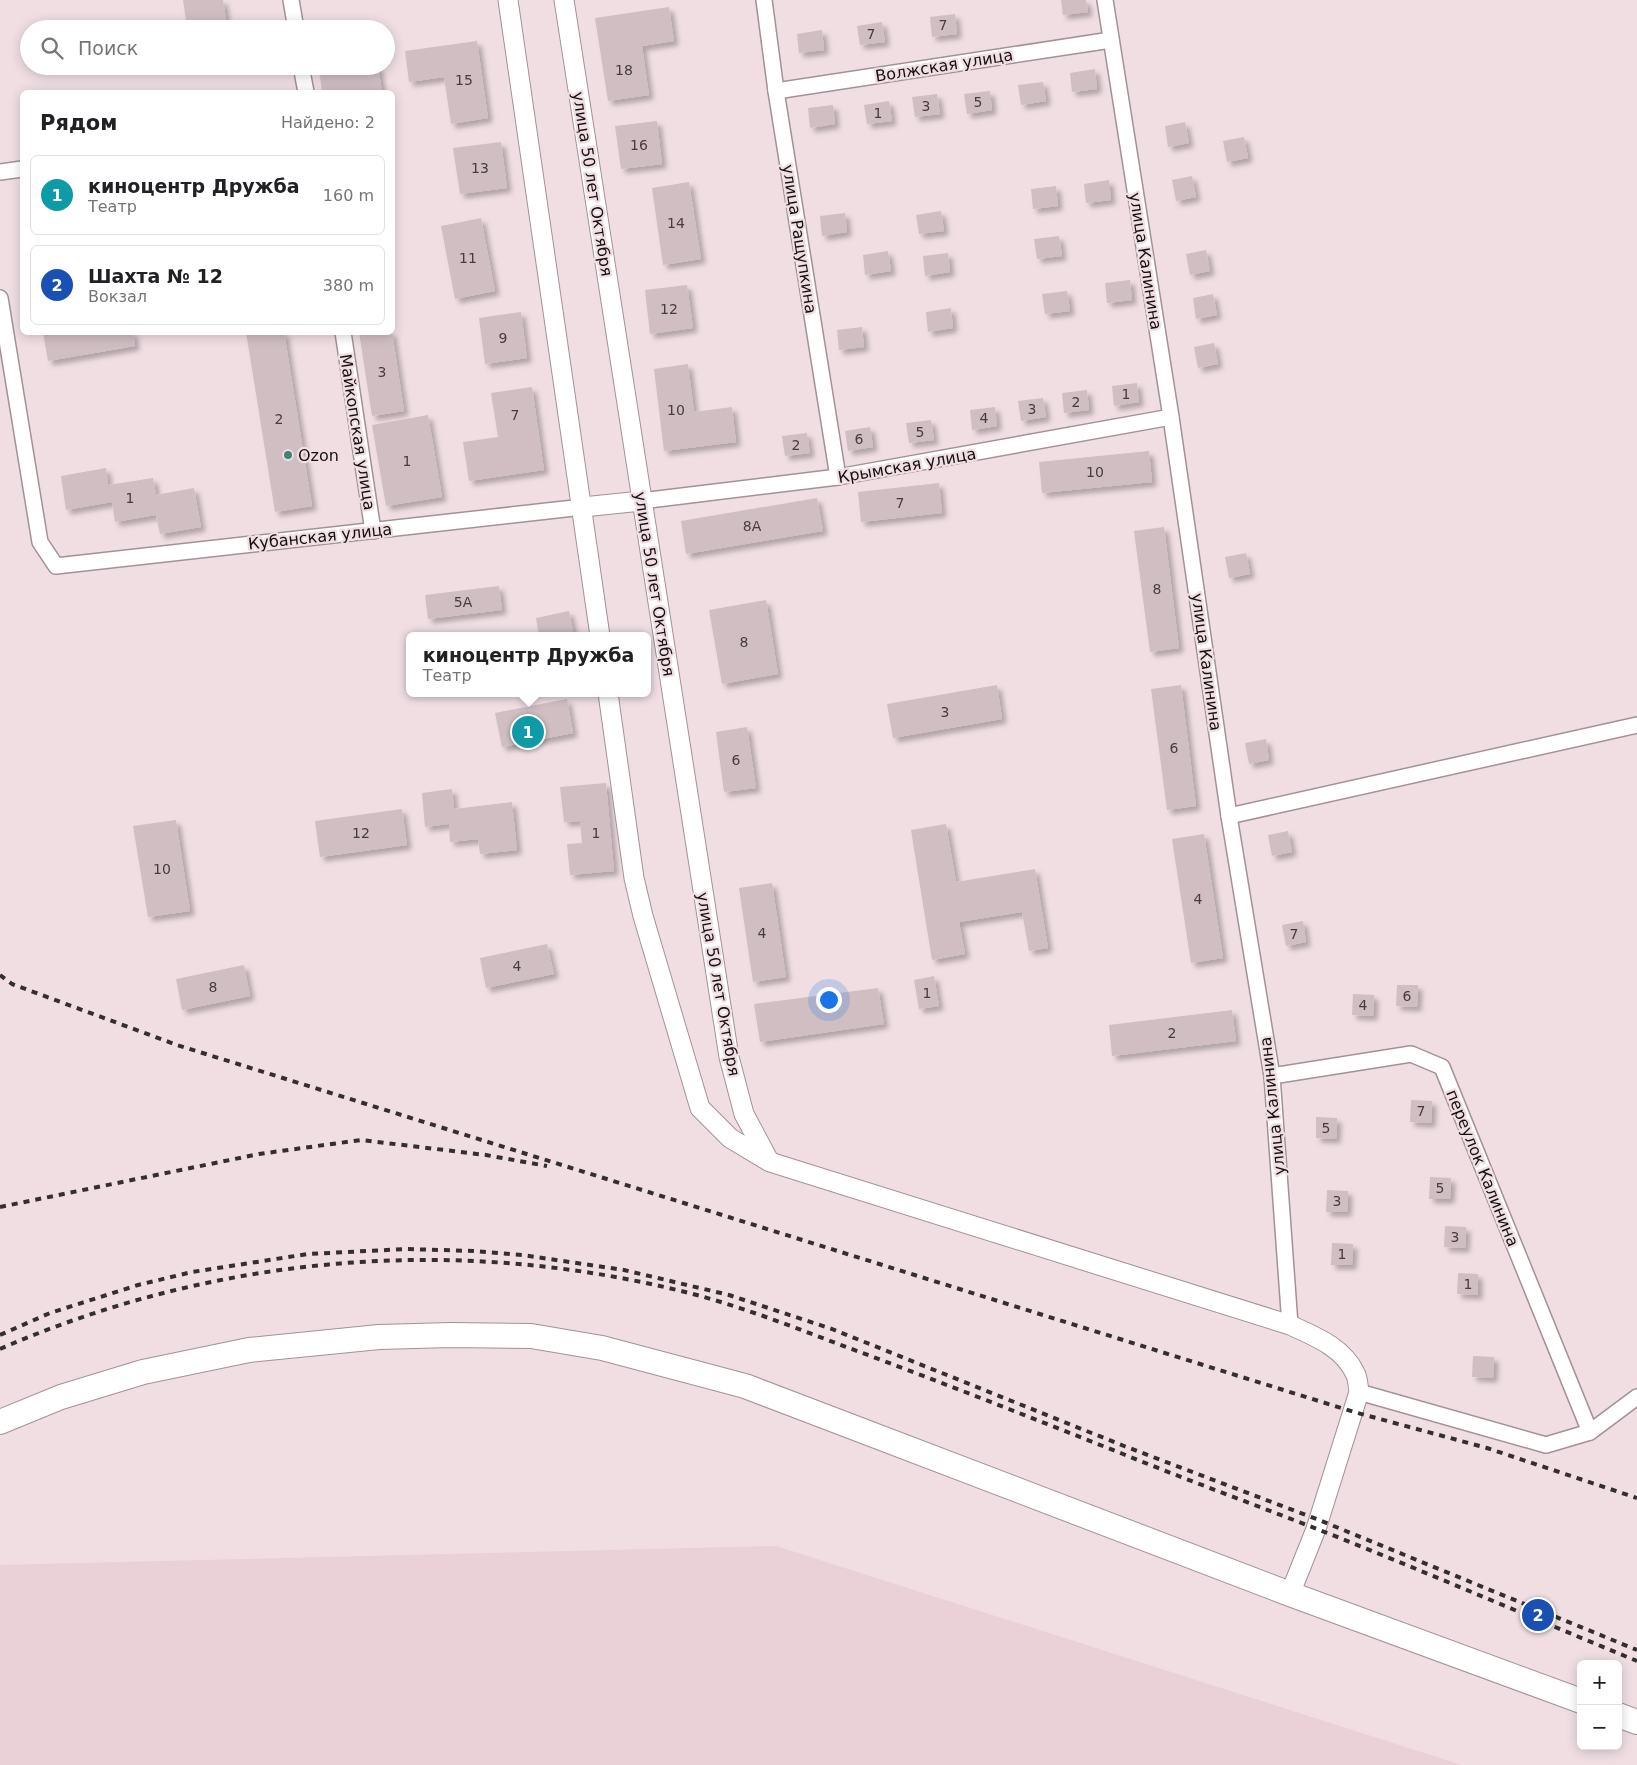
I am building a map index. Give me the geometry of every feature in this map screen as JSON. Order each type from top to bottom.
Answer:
[{"type":"main road","points":[[0,1422],[61,1397],[143,1372],[248,1350],[379,1337],[451,1335],[531,1336],[602,1348],[745,1386],[1290,1594],[1577,1700]]},
{"type":"main road","points":[[1622,1716],[1637,1722]]},
{"type":"street","points":[[291,0],[294,20]]},
{"type":"street","points":[[508,0],[583,507],[599,632]]},
{"type":"street","name":"улица 50 лет Октября","points":[[564,0],[729,1057],[744,1114],[770,1162]]},
{"type":"street","name":"улица Ращупкина","points":[[764,0],[776,91],[838,477]]},
{"type":"street","name":"улица Калинина","points":[[1105,0],[1171,417],[1229,816],[1272,1076],[1290,1325]]},
{"type":"street","name":"Волжская улица","points":[[776,91],[1111,40]]},
{"type":"street","points":[[303,75],[306,90]]},
{"type":"street","points":[[0,172],[20,169]]},
{"type":"street","name":"Кубанская улица","points":[[0,298],[40,542],[56,566],[583,507]]},
{"type":"street","name":"Майкопская улица","points":[[343,335],[373,530]]},
{"type":"street","name":"Крымская улица","points":[[641,500],[838,477],[1171,417]]},
{"type":"street","points":[[583,507],[641,500]]},
{"type":"street","points":[[609,697],[634,878],[646,925],[700,1108],[730,1138],[770,1162],[1290,1325],[1323,1340],[1343,1356],[1356,1373],[1359,1392],[1316,1528],[1290,1594]]},
{"type":"street","points":[[1229,816],[1637,725]]},
{"type":"street","name":"переулок Калинина","points":[[1272,1076],[1411,1054],[1442,1066],[1590,1432]]},
{"type":"street","points":[[1359,1392],[1546,1445],[1590,1432],[1637,1397]]},
{"type":"shaded area","points":[[776,1546],[1462,1765],[0,1765],[0,1565]]},
{"type":"building","points":[[183,0],[223,0],[226,20],[186,20]]},
{"type":"building","points":[[1061,0],[1086,0],[1088,12],[1063,15]]},
{"type":"building","points":[[669,7],[674,41],[642,46],[649,95],[608,101],[595,18]]},
{"type":"building","points":[[955,14],[957,34],[932,37],[930,17]]},
{"type":"building","points":[[882,22],[885,42],[860,45],[857,26]]},
{"type":"building","points":[[822,30],[824,50],[799,53],[797,34]]},
{"type":"building","points":[[477,41],[488,118],[451,124],[444,77],[409,82],[405,51]]},
{"type":"building","points":[[1095,69],[1097,89],[1072,92],[1070,73]]},
{"type":"building","points":[[320,75],[379,75],[382,90],[322,90]]},
{"type":"building","points":[[1043,82],[1046,101],[1021,105],[1018,85]]},
{"type":"building","points":[[990,91],[992,110],[967,114],[964,94]]},
{"type":"building","points":[[937,94],[940,114],[915,117],[912,97]]},
{"type":"building","points":[[889,101],[892,121],[867,124],[864,105]]},
{"type":"building","points":[[833,105],[835,124],[810,128],[808,108]]},
{"type":"building","points":[[657,121],[662,164],[621,169],[615,126]]},
{"type":"building","points":[[1185,122],[1189,143],[1168,147],[1165,126]]},
{"type":"building","points":[[1244,137],[1248,158],[1227,162],[1223,141]]},
{"type":"building","points":[[501,142],[507,188],[460,194],[453,148]]},
{"type":"building","points":[[1192,176],[1196,197],[1176,201],[1172,180]]},
{"type":"building","points":[[1109,180],[1111,200],[1086,203],[1084,184]]},
{"type":"building","points":[[689,182],[701,259],[663,265],[652,188]]},
{"type":"building","points":[[1056,186],[1058,206],[1033,209],[1031,189]]},
{"type":"building","points":[[941,211],[944,231],[919,234],[916,215]]},
{"type":"building","points":[[845,213],[847,232],[822,236],[820,216]]},
{"type":"building","points":[[481,218],[495,291],[455,299],[441,226]]},
{"type":"building","points":[[1059,236],[1062,256],[1037,259],[1034,239]]},
{"type":"building","points":[[1206,250],[1210,271],[1190,275],[1186,254]]},
{"type":"building","points":[[888,251],[891,271],[865,275],[863,255]]},
{"type":"building","points":[[948,253],[950,272],[925,276],[923,256]]},
{"type":"building","points":[[1130,280],[1132,300],[1107,303],[1105,283]]},
{"type":"building","points":[[687,285],[693,328],[650,334],[645,290]]},
{"type":"building","points":[[1067,291],[1070,311],[1045,314],[1042,294]]},
{"type":"building","points":[[1213,294],[1217,315],[1196,319],[1193,298]]},
{"type":"building","points":[[951,308],[953,328],[928,332],[926,312]]},
{"type":"building","points":[[521,312],[527,358],[485,364],[479,318]]},
{"type":"building","points":[[862,327],[864,347],[839,350],[837,330]]},
{"type":"building","points":[[44,335],[133,335],[135,346],[48,361]]},
{"type":"building","points":[[246,335],[284,335],[312,506],[275,512]]},
{"type":"building","points":[[359,335],[392,335],[404,411],[372,416]]},
{"type":"building","points":[[1214,343],[1218,364],[1198,368],[1194,347]]},
{"type":"building","points":[[688,364],[694,412],[732,407],[736,442],[664,451],[654,369]]},
{"type":"building","points":[[1137,383],[1139,402],[1114,406],[1112,386]]},
{"type":"building","points":[[532,387],[544,470],[469,481],[463,442],[498,437],[491,393]]},
{"type":"building","points":[[1087,390],[1089,410],[1064,413],[1062,393]]},
{"type":"building","points":[[1043,398],[1046,417],[1021,421],[1018,401]]},
{"type":"building","points":[[995,407],[997,426],[972,430],[970,410]]},
{"type":"building","points":[[428,415],[442,497],[386,506],[372,425]]},
{"type":"building","points":[[931,420],[934,440],[909,443],[906,423]]},
{"type":"building","points":[[870,427],[873,447],[848,451],[845,431]]},
{"type":"building","points":[[807,433],[810,453],[785,456],[782,436]]},
{"type":"building","points":[[1149,451],[1152,482],[1042,493],[1039,462]]},
{"type":"building","points":[[106,468],[108,485],[153,478],[156,495],[194,488],[201,527],[160,534],[156,515],[115,522],[112,502],[66,510],[61,476]]},
{"type":"building","points":[[939,483],[942,513],[861,522],[858,492]]},
{"type":"building","points":[[817,498],[823,531],[686,554],[681,521]]},
{"type":"building","points":[[1164,527],[1179,648],[1150,652],[1134,531]]},
{"type":"building","points":[[1246,553],[1250,574],[1229,578],[1225,557]]},
{"type":"building","points":[[499,586],[502,610],[428,619],[425,595]]},
{"type":"building","points":[[766,600],[778,674],[722,684],[709,610]]},
{"type":"building","points":[[569,611],[573,632],[538,632],[536,618]]},
{"type":"building","points":[[997,685],[1002,719],[893,738],[887,704]]},
{"type":"building","points":[[1181,685],[1196,806],[1167,810],[1151,689]]},
{"type":"building","points":[[567,699],[573,733],[502,747],[495,713]]},
{"type":"building","points":[[747,727],[756,788],[724,792],[716,732]]},
{"type":"building","points":[[1266,739],[1269,760],[1249,764],[1245,743]]},
{"type":"building","points":[[606,783],[614,871],[570,875],[567,844],[582,843],[580,821],[564,822],[560,787]]},
{"type":"building","points":[[452,789],[454,809],[512,802],[517,850],[480,854],[478,839],[450,842],[449,824],[425,827],[422,793]]},
{"type":"building","points":[[402,809],[407,845],[320,857],[315,821]]},
{"type":"building","points":[[176,820],[190,911],[148,917],[133,826]]},
{"type":"building","points":[[946,824],[956,882],[1035,869],[1048,948],[1029,951],[1022,912],[959,922],[965,954],[932,960],[911,830]]},
{"type":"building","points":[[1288,831],[1292,852],[1272,856],[1268,835]]},
{"type":"building","points":[[1204,834],[1223,958],[1191,963],[1172,839]]},
{"type":"building","points":[[772,883],[786,977],[753,982],[739,888]]},
{"type":"building","points":[[1303,921],[1306,942],[1286,946],[1282,925]]},
{"type":"building","points":[[547,944],[554,974],[486,988],[480,958]]},
{"type":"building","points":[[244,965],[250,996],[182,1010],[176,979]]},
{"type":"building","points":[[934,976],[939,1006],[919,1009],[914,980]]},
{"type":"building","points":[[1397,985],[1418,985],[1417,1007],[1396,1006]]},
{"type":"building","points":[[878,988],[884,1024],[760,1042],[754,1004]]},
{"type":"building","points":[[1353,994],[1374,995],[1373,1016],[1352,1015]]},
{"type":"building","points":[[1232,1010],[1236,1041],[1112,1056],[1109,1025]]},
{"type":"building","points":[[1411,1100],[1432,1101],[1431,1123],[1410,1122]]},
{"type":"building","points":[[1316,1117],[1337,1118],[1336,1139],[1316,1138]]},
{"type":"building","points":[[1430,1177],[1451,1178],[1450,1199],[1429,1199]]},
{"type":"building","points":[[1327,1190],[1348,1191],[1347,1212],[1326,1212]]},
{"type":"building","points":[[1445,1226],[1466,1227],[1465,1248],[1444,1247]]},
{"type":"building","points":[[1332,1243],[1353,1244],[1352,1265],[1331,1265]]},
{"type":"building","points":[[1458,1273],[1478,1274],[1478,1295],[1457,1294]]},
{"type":"building","points":[[1473,1356],[1494,1357],[1493,1378],[1472,1377]]},
{"type":"railway","points":[[0,975],[12,984],[177,1045],[1354,1412],[1487,1448],[1637,1498]]},
{"type":"railway","points":[[0,1207],[259,1154],[361,1140],[486,1155],[547,1166]]},
{"type":"railway","points":[[0,1335],[50,1313],[138,1285],[192,1272],[308,1254],[407,1249],[473,1251],[522,1255],[624,1270],[729,1295],[832,1329],[1124,1446],[1319,1520],[1637,1650]]},
{"type":"railway","points":[[0,1349],[81,1318],[164,1293],[248,1275],[334,1264],[419,1260],[506,1263],[592,1273],[677,1290],[743,1309],[786,1324],[1317,1529],[1637,1661]]},
{"type":"place","name":"Ozon","points":[[288,455]]},
{"type":"place","name":"киноцентр Дружба","points":[[528,732]]},
{"type":"place","name":"Шахта № 12","points":[[1538,1615]]}]
